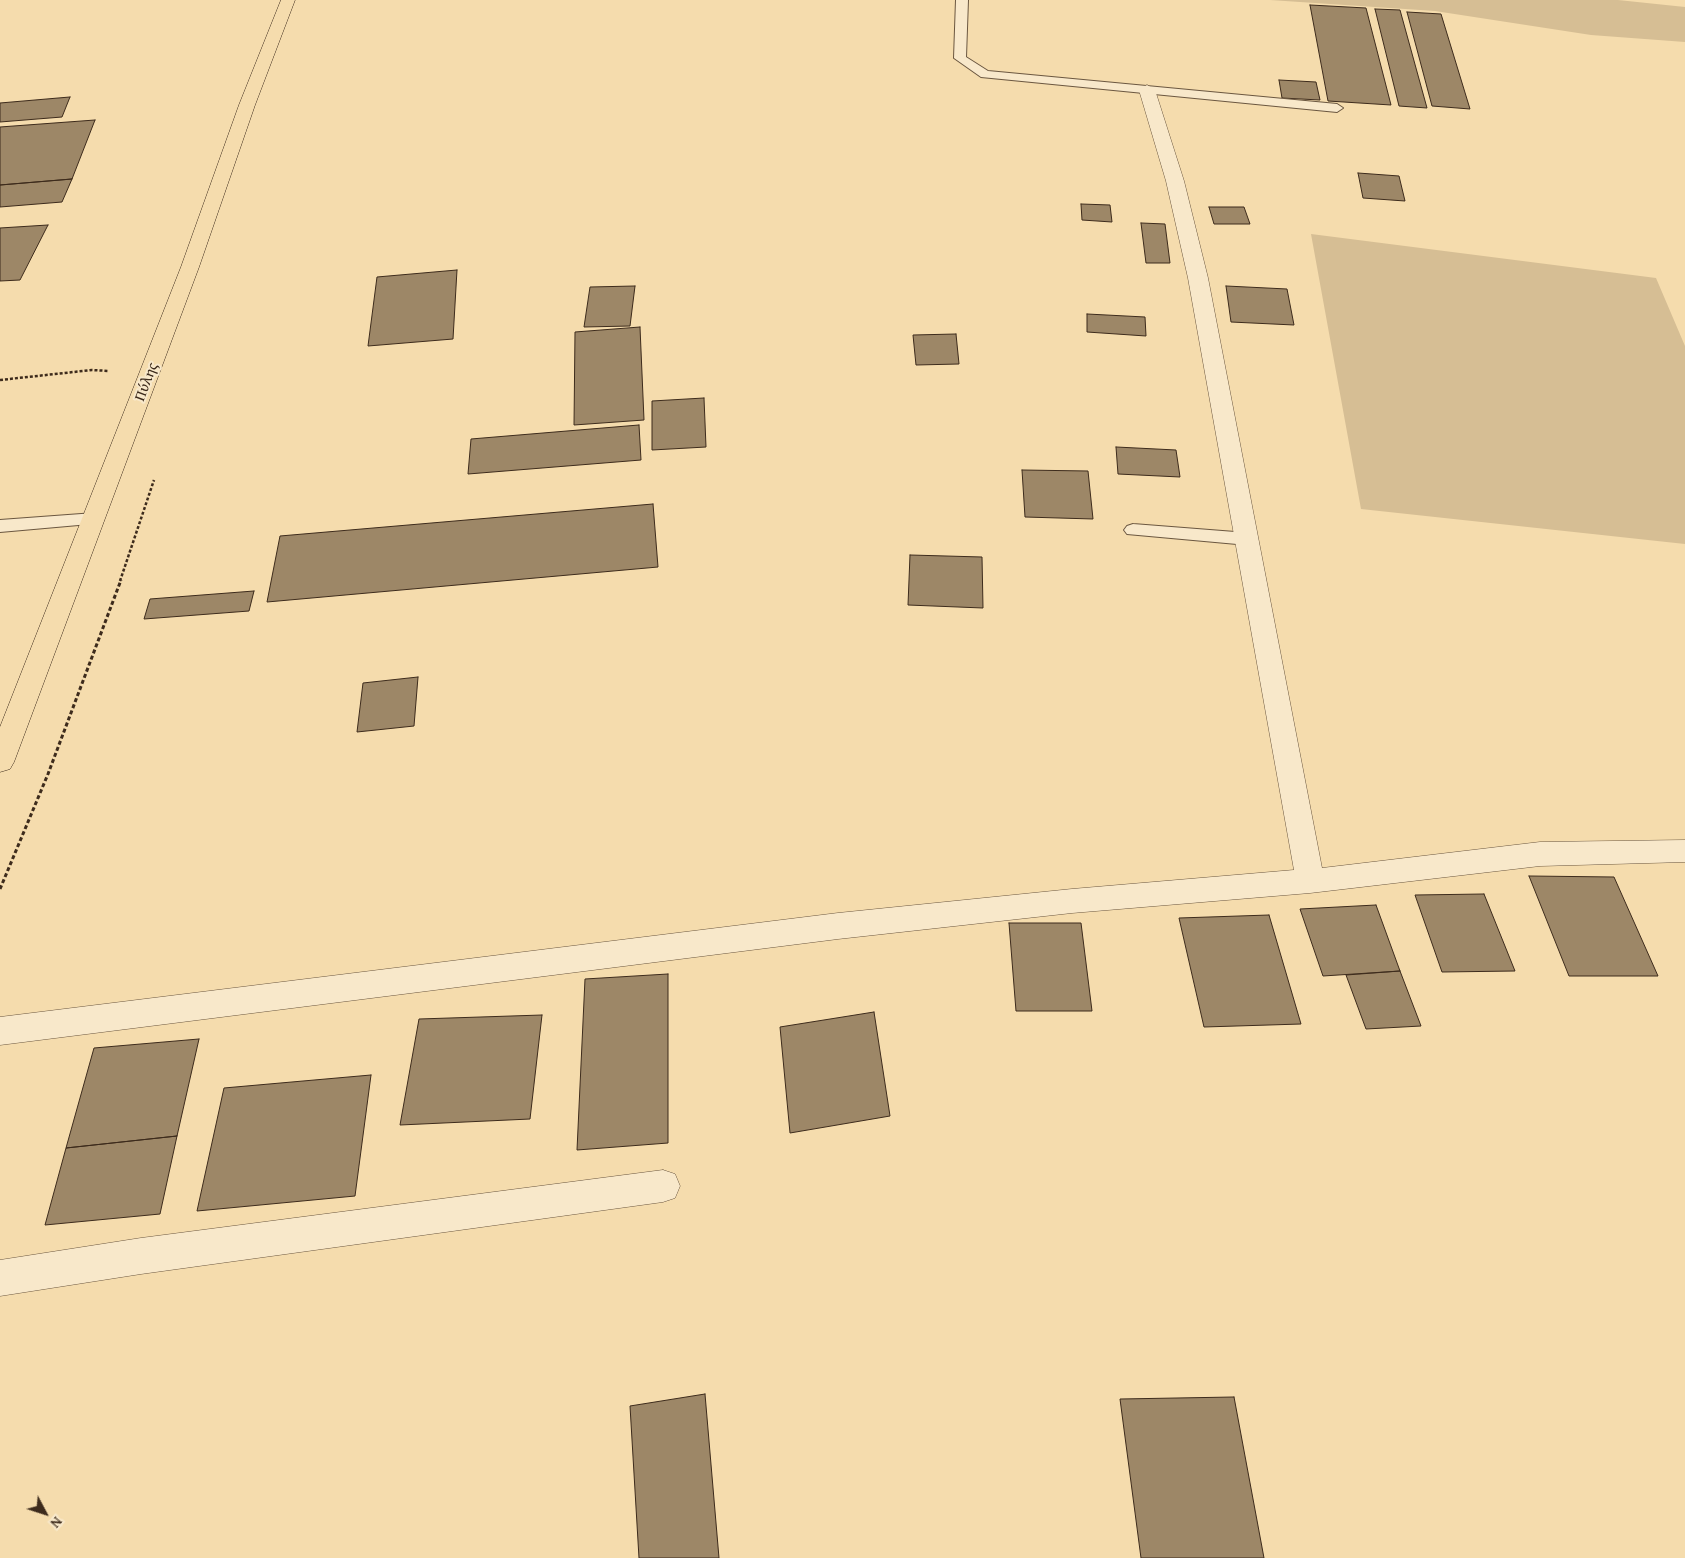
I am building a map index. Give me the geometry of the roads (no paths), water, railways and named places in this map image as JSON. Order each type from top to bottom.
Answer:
[{"type":"main road","name":"Πύλης","points":[[0,762],[95,519],[190,267],[247,105],[288,0]]},
{"type":"street","points":[[1147,90],[1175,181],[1198,278],[1310,881]]},
{"type":"street","points":[[0,1031],[828,927],[1072,901],[1310,881],[1540,854],[1685,851]]},
{"type":"street","points":[[0,1278],[141,1256],[663,1186]]},
{"type":"lane","points":[[962,0],[960,58],[985,74],[1337,108]]},
{"type":"lane","points":[[0,526],[95,519]]},
{"type":"lane","points":[[1133,530],[1248,539]]}]
